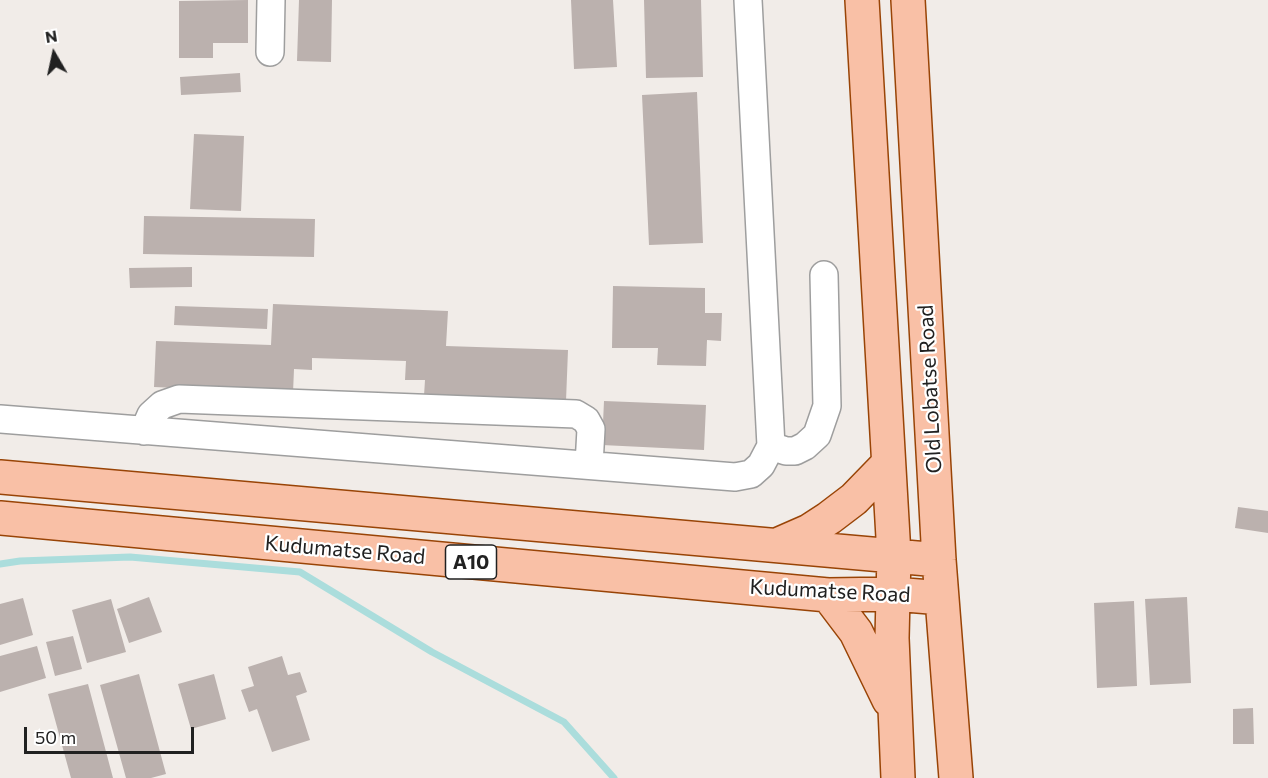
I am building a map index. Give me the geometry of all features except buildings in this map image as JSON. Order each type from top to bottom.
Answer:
[{"type":"main road","points":[[862,0],[894,555],[892,638],[898,778]]},
{"type":"main road","name":"Old Lobatse Road","points":[[908,0],[939,561],[956,778]]},
{"type":"main road","name":"A10","points":[[775,546],[829,519],[854,499],[888,464]]},
{"type":"main road","name":"Kudumatse Road","points":[[0,477],[894,555],[939,561]]},
{"type":"main road","name":"Kudumatse Road","points":[[0,518],[828,595],[894,594],[942,598]]},
{"type":"main road","points":[[828,595],[856,632],[881,681],[895,716]]},
{"type":"lane","points":[[270,52],[271,0]]},
{"type":"lane","points":[[0,419],[735,477],[751,474],[761,465],[771,446],[748,0]]},
{"type":"lane","points":[[771,446],[786,452],[805,446],[817,435],[827,406],[824,275]]},
{"type":"lane","points":[[144,431],[151,415],[162,405],[179,399],[576,414],[586,420],[591,429],[589,465]]},
{"type":"waterway","points":[[0,564],[20,561],[130,557],[300,572],[432,652],[564,722],[614,778]]}]
